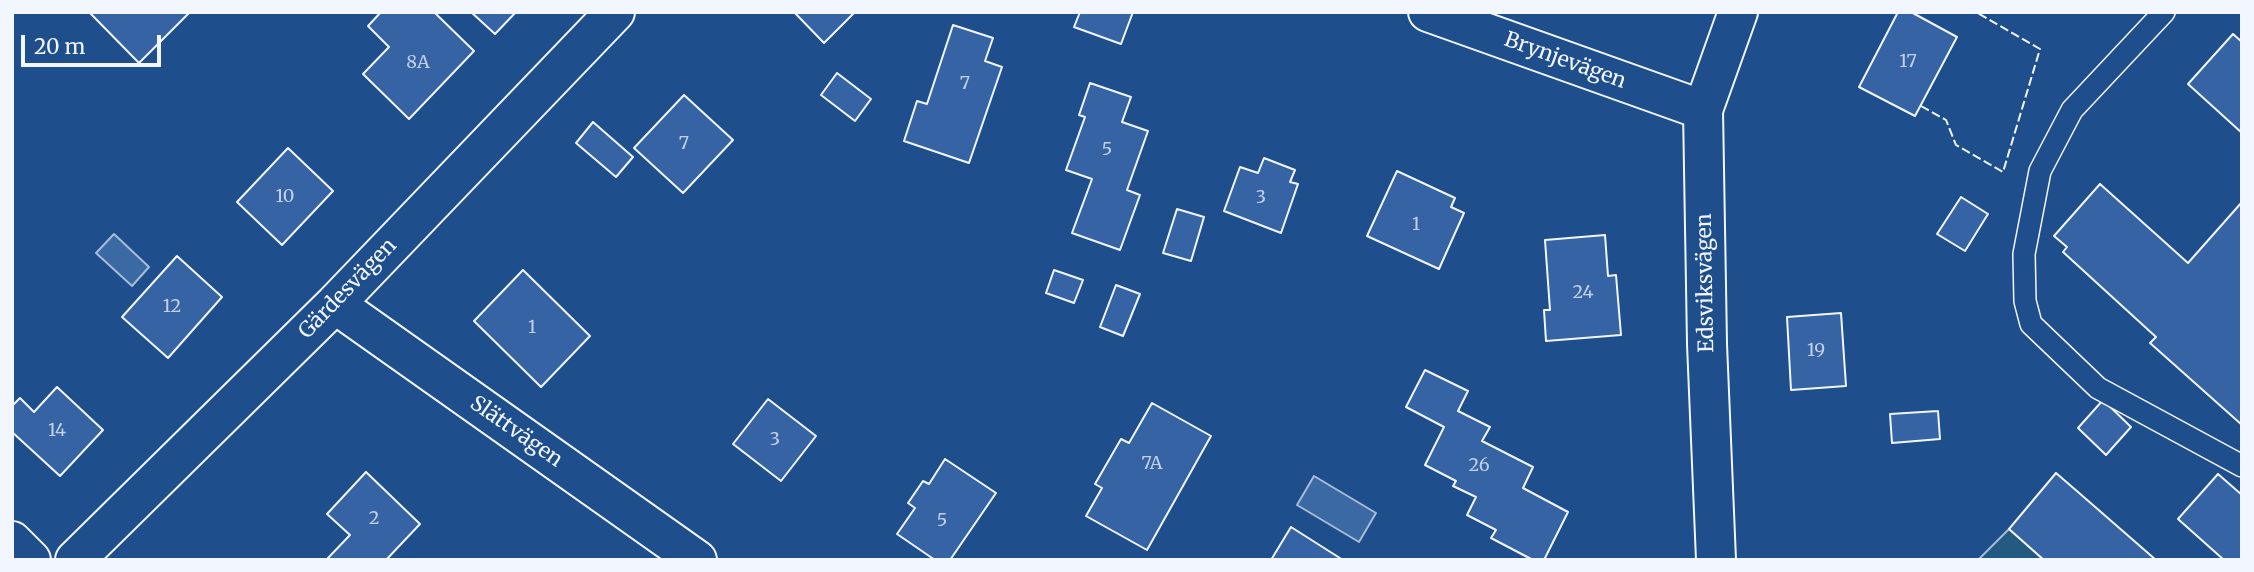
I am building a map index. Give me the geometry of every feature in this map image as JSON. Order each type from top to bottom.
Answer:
[{"type":"street","name":"Gärdesvägen","points":[[75,560],[335,304],[615,12]]},
{"type":"street","name":"Brynjevägen","points":[[1428,12],[1703,110]]},
{"type":"street","name":"Edsviksvägen","points":[[1716,560],[1707,344],[1703,110],[1738,12]]},
{"type":"street","name":"Slättvägen","points":[[335,304],[697,560]]},
{"type":"street","points":[[12,541],[31,560]]},
{"type":"lane","points":[[2164,12],[2072,110],[2040,172],[2024,254],[2025,301],[2031,324],[2098,388],[2242,466]]},
{"type":"shaded area","points":[[114,234],[149,267],[132,286],[96,253]]},
{"type":"shaded area","points":[[1314,476],[1376,513],[1359,542],[1297,505]]},
{"type":"shaded area","points":[[2009,529],[2044,560],[1978,560]]},
{"type":"building","points":[[89,12],[190,12],[139,63]]},
{"type":"building","points":[[381,12],[434,12],[474,51],[409,119],[363,74],[389,47],[368,26]]},
{"type":"building","points":[[471,12],[516,12],[495,34]]},
{"type":"building","points":[[794,12],[855,12],[824,43]]},
{"type":"building","points":[[1080,12],[1133,12],[1121,44],[1074,27]]},
{"type":"building","points":[[1898,12],[1911,12],[1957,37],[1915,116],[1859,87]]},
{"type":"building","points":[[953,25],[993,38],[985,61],[1002,67],[969,163],[904,141],[917,101],[927,104]]},
{"type":"building","points":[[2233,34],[2242,42],[2242,133],[2188,84]]},
{"type":"building","points":[[837,73],[871,99],[855,121],[821,95]]},
{"type":"building","points":[[1090,83],[1131,97],[1122,122],[1148,131],[1127,190],[1140,195],[1120,250],[1072,233],[1092,179],[1066,170],[1085,117],[1079,115]]},
{"type":"building","points":[[684,95],[733,140],[683,193],[634,148]]},
{"type":"building","points":[[593,122],[633,157],[616,177],[576,143]]},
{"type":"building","points":[[288,148],[333,191],[282,245],[237,202]]},
{"type":"building","points":[[1264,158],[1295,170],[1290,182],[1298,184],[1281,233],[1224,211],[1240,167],[1258,173]]},
{"type":"building","points":[[1397,171],[1455,198],[1451,207],[1464,213],[1439,269],[1367,236]]},
{"type":"building","points":[[2100,184],[2188,263],[2242,202],[2242,425],[2150,343],[2156,337],[2063,252],[2067,247],[2054,236]]},
{"type":"building","points":[[1961,197],[1988,214],[1965,251],[1937,234]]},
{"type":"building","points":[[1177,209],[1204,217],[1191,261],[1163,253]]},
{"type":"building","points":[[1605,235],[1608,276],[1616,275],[1621,335],[1546,341],[1544,310],[1550,310],[1545,240]]},
{"type":"building","points":[[177,256],[222,297],[168,358],[122,317]]},
{"type":"building","points":[[523,270],[590,336],[541,387],[474,321]]},
{"type":"building","points":[[1054,270],[1083,280],[1074,303],[1046,293]]},
{"type":"building","points":[[1116,285],[1140,294],[1123,336],[1100,327]]},
{"type":"building","points":[[1841,313],[1846,386],[1791,390],[1787,317]]},
{"type":"building","points":[[1425,370],[1468,391],[1458,411],[1490,427],[1482,441],[1533,467],[1523,488],[1568,512],[1544,560],[1533,560],[1491,538],[1496,530],[1467,515],[1476,497],[1453,486],[1456,481],[1425,465],[1444,427],[1406,407]]},
{"type":"building","points":[[57,387],[103,430],[60,476],[12,432],[12,406],[20,398],[34,412]]},
{"type":"building","points":[[768,399],[816,436],[781,481],[733,444]]},
{"type":"building","points":[[2103,400],[2131,427],[2106,455],[2078,428]]},
{"type":"building","points":[[1152,403],[1211,436],[1147,550],[1086,516],[1102,488],[1095,484],[1121,439],[1129,443]]},
{"type":"building","points":[[1938,411],[1940,439],[1892,443],[1890,414]]},
{"type":"building","points":[[945,459],[996,493],[950,560],[935,560],[897,534],[915,508],[908,503],[923,481],[929,484]]},
{"type":"building","points":[[366,472],[420,524],[386,560],[329,560],[350,535],[327,514]]},
{"type":"building","points":[[2056,473],[2156,560],[2044,560],[2009,529]]},
{"type":"building","points":[[2218,474],[2242,495],[2242,560],[2224,560],[2178,519]]},
{"type":"building","points":[[1291,527],[1343,560],[1271,560]]},
{"type":"fence","points":[[1921,106],[1946,120],[1956,145],[2003,172],[2040,49],[1976,12]]}]
